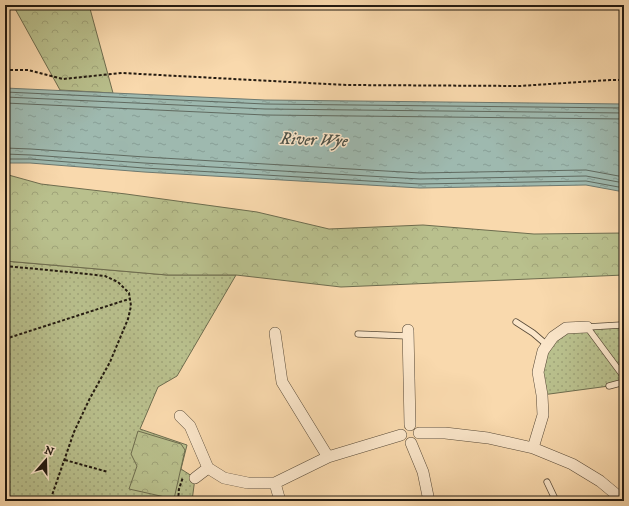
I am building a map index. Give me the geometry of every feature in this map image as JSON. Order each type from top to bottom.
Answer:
[{"type":"street","points":[[533,448],[543,416],[542,395],[538,372],[542,351],[553,337],[566,328],[587,326]]},
{"type":"street","points":[[275,333],[282,382],[328,457]]},
{"type":"street","points":[[408,333],[410,425]]},
{"type":"street","points":[[180,416],[190,426],[208,468],[224,478],[248,483],[275,483],[328,457],[401,435]]},
{"type":"street","points":[[410,425],[416,427],[420,433],[418,439],[411,443],[402,439],[401,435],[404,428],[410,425]]},
{"type":"street","points":[[420,433],[445,432],[488,438],[533,448],[572,464],[600,481],[620,500]]},
{"type":"street","points":[[411,443],[423,472],[429,501]]},
{"type":"street","points":[[195,478],[208,468]]},
{"type":"street","points":[[275,483],[280,501]]},
{"type":"lane","points":[[516,322],[547,345]]},
{"type":"lane","points":[[587,326],[621,325]]},
{"type":"lane","points":[[587,326],[624,377]]},
{"type":"lane","points":[[358,334],[408,333]]},
{"type":"lane","points":[[609,386],[624,382]]},
{"type":"lane","points":[[547,482],[556,501]]},
{"type":"path","points":[[5,70],[28,70],[63,79],[122,73],[346,86],[520,86],[624,80]]},
{"type":"path","points":[[5,266],[105,276],[118,282],[129,293],[130,306],[128,320],[110,362],[89,400],[74,432],[50,501]]},
{"type":"path","points":[[5,339],[129,299]]},
{"type":"path","points":[[65,460],[108,472]]},
{"type":"green space","points":[[13,5],[89,5],[113,93],[60,90]]},
{"type":"green space","points":[[5,174],[41,184],[257,212],[329,229],[423,225],[534,234],[624,233],[624,275],[341,287],[236,275],[167,275],[5,261]]},
{"type":"green space","points":[[5,261],[167,275],[236,275],[177,376],[158,387],[140,429],[187,445],[181,469],[195,478],[192,501],[5,501]]},
{"type":"green space","points":[[624,325],[624,381],[609,386],[542,395],[543,351],[553,337],[587,327]]},
{"type":"green space","points":[[138,431],[181,444],[185,450],[174,499],[129,489],[137,466],[131,454]]},
{"type":"water","name":"River Wye","points":[[5,88],[265,100],[624,104],[624,192],[586,185],[420,188],[144,172],[30,163],[5,163]]}]
